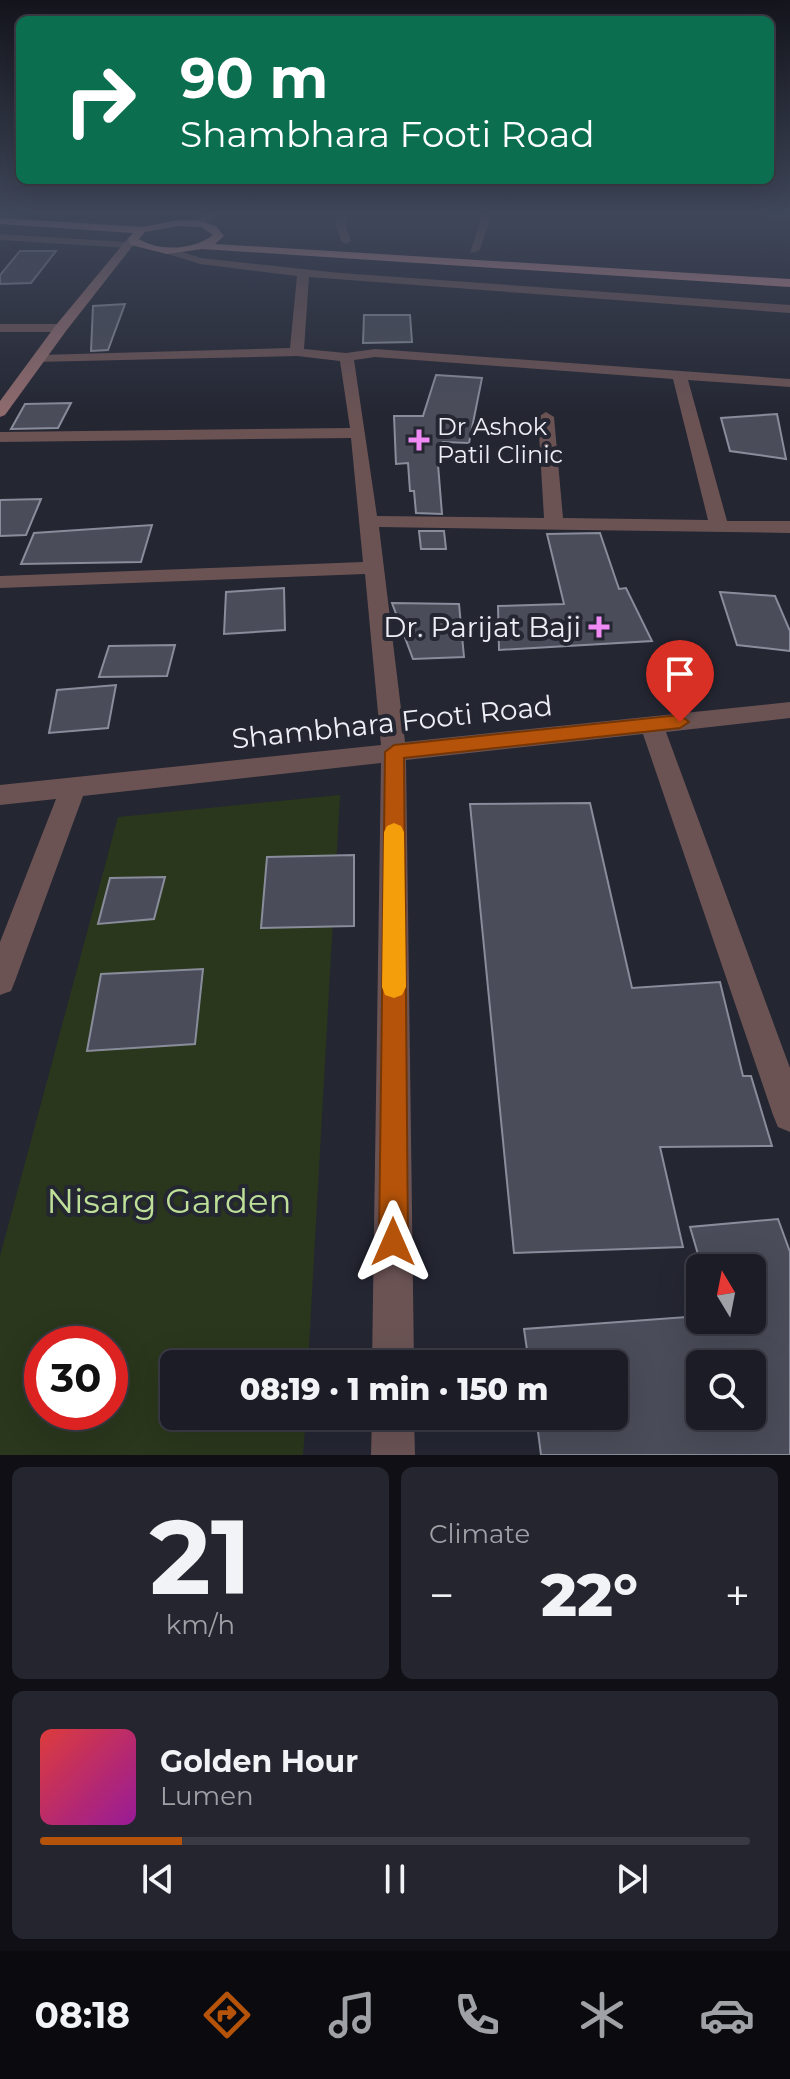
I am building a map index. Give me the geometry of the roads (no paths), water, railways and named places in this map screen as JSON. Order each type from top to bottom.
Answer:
[{"type":"highway","points":[[741,280],[790,283]]},
{"type":"main road","points":[[0,412],[100,280]]},
{"type":"street","points":[[297,352],[302,280]]},
{"type":"street","points":[[396,280],[790,309]]},
{"type":"street","points":[[0,328],[61,328]]},
{"type":"street","points":[[39,359],[297,352],[346,357],[375,353],[790,383]]},
{"type":"street","points":[[346,357],[359,433],[394,752],[393,1350]]},
{"type":"street","points":[[679,375],[719,526]]},
{"type":"street","points":[[546,417],[554,523]]},
{"type":"street","points":[[0,437],[359,433]]},
{"type":"street","points":[[369,521],[790,527]]},
{"type":"street","points":[[0,582],[374,568]]},
{"type":"street","name":"Shambhara Footi Road","points":[[0,795],[790,710]]},
{"type":"street","points":[[652,725],[781,1058],[790,1115]]},
{"type":"street","points":[[0,981],[74,786]]},
{"type":"street","points":[[393,1430],[393,1455]]},
{"type":"place","name":"Dr Ashok Patil Clinic","points":[[419,440]]},
{"type":"place","name":"Dr. Parijat Baji","points":[[599,627]]},
{"type":"park label","name":"Nisarg Garden","points":[[169,1201]]}]
